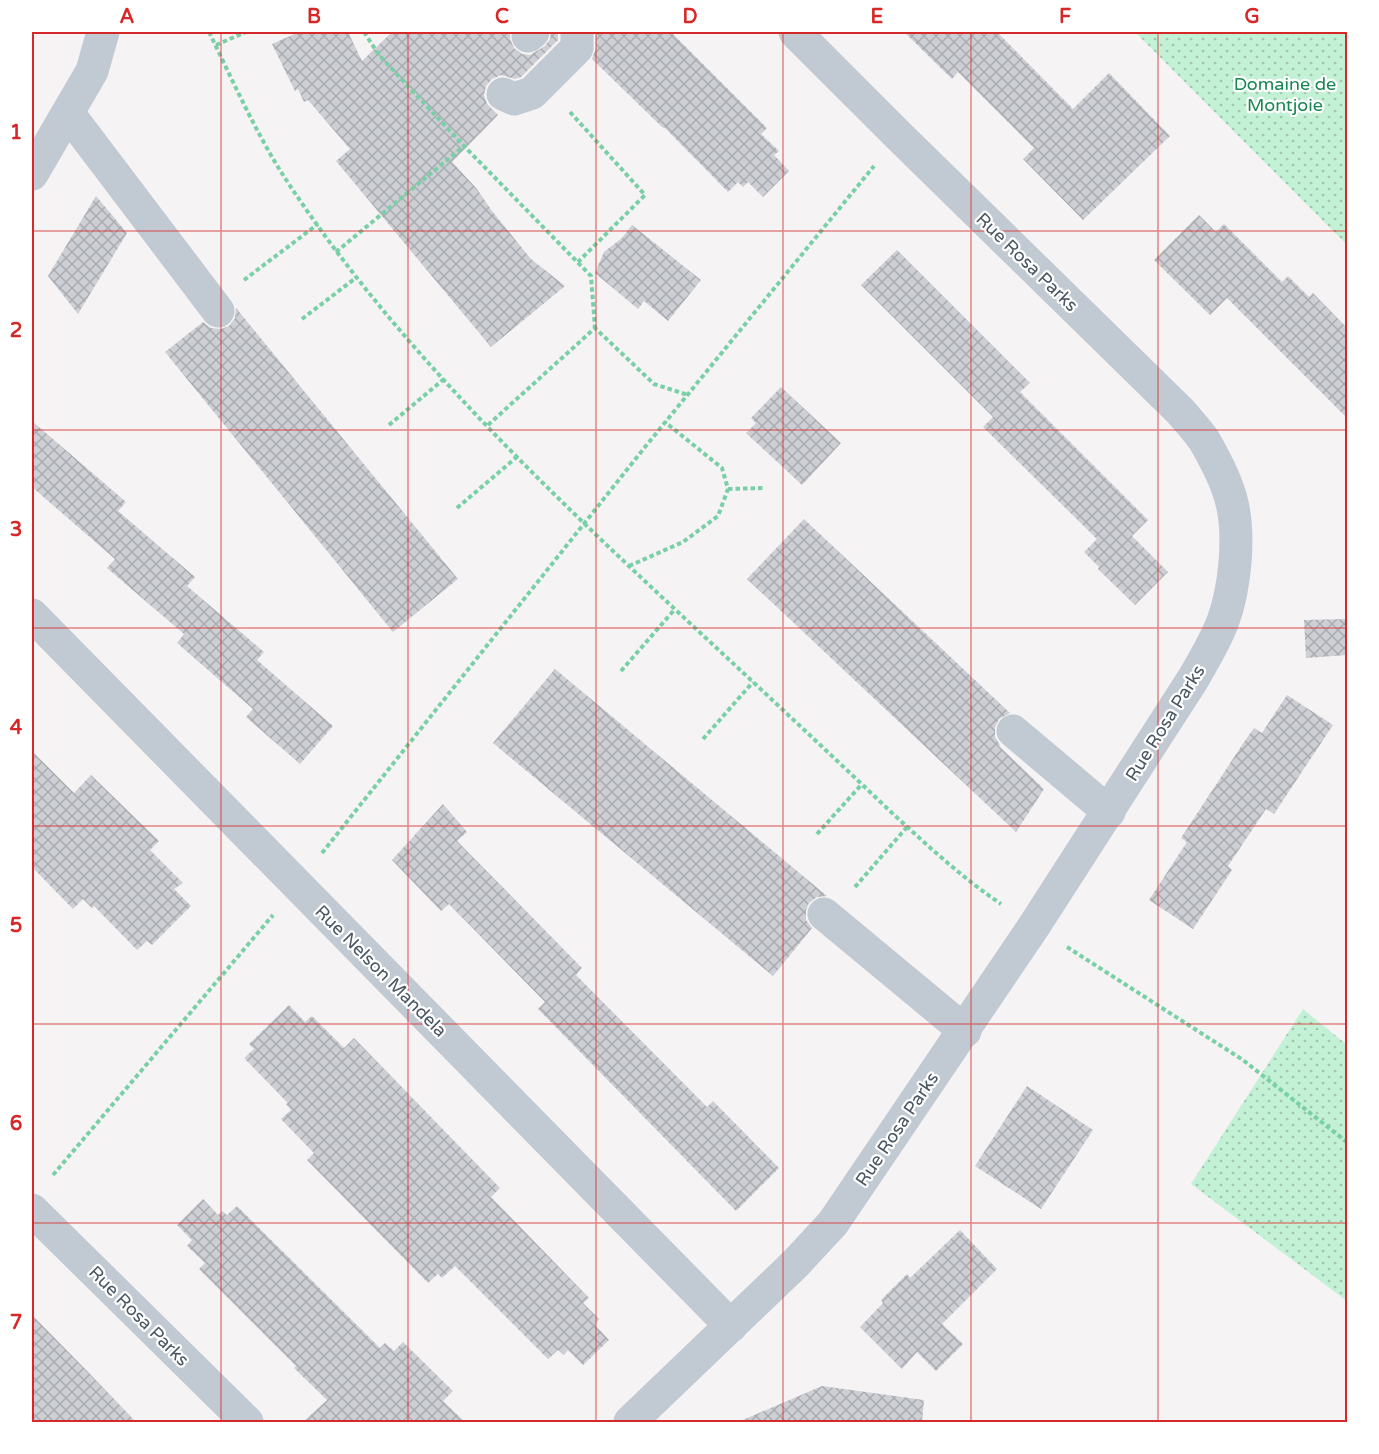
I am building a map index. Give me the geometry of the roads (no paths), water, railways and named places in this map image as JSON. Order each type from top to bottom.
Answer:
[{"type":"street","points":[[32,174],[92,70],[103,32]]},
{"type":"street","points":[[503,94],[514,99],[532,93],[577,48],[578,32]]},
{"type":"street","name":"Rue Rosa Parks","points":[[630,1422],[795,1264],[833,1223],[965,1031],[1109,813],[1193,679],[1223,622],[1235,566],[1232,504],[1216,462],[1202,438],[1180,411],[795,32]]},
{"type":"street","points":[[68,113],[215,307]]},
{"type":"street","name":"Rue Nelson Mandela","points":[[32,615],[731,1326]]},
{"type":"street","points":[[1013,731],[1109,813]]},
{"type":"street","points":[[826,916],[965,1031]]},
{"type":"street","name":"Rue Rosa Parks","points":[[39,1196],[247,1422]]},
{"type":"park label","name":"Domaine de Montjoie","points":[[1285,94]]}]
